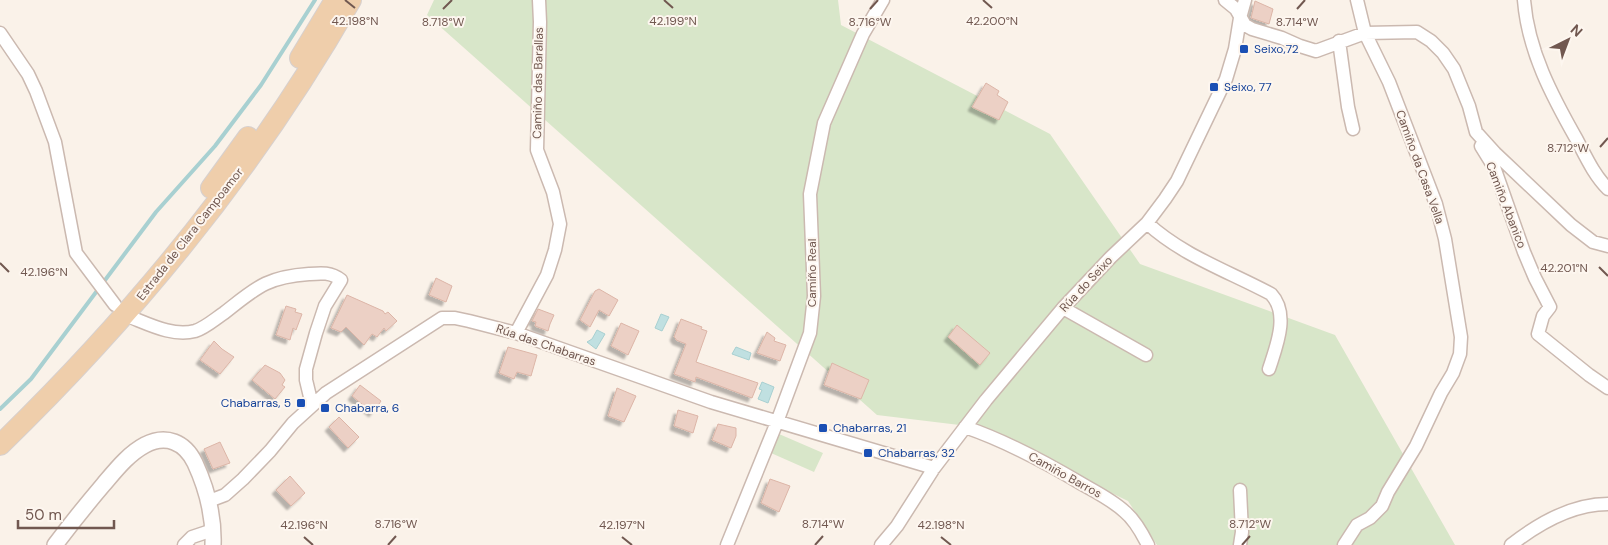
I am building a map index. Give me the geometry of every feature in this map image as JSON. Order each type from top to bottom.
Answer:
[{"type":"main road","name":"Estrada de Clara Campoamor","points":[[0,426],[72,352],[174,236],[234,157],[282,88],[335,0]]},
{"type":"main road","name":"Estrada de Clara Campoamor","points":[[0,445],[83,362],[115,305],[184,244],[241,172],[311,67],[351,0]]},
{"type":"street","name":"Camiño das Barallas","points":[[516,333],[547,275],[556,250],[560,224],[553,192],[537,150],[539,0]]},
{"type":"street","name":"Camiño Real","points":[[726,545],[777,422],[810,333],[814,296],[810,194],[824,124],[863,34],[883,0]]},
{"type":"street","points":[[1225,0],[1236,10],[1240,18]]},
{"type":"street","name":"Rúa do Seixo","points":[[881,545],[897,526],[934,468],[965,426],[1063,308],[1111,257],[1147,223],[1165,199],[1177,181],[1226,79],[1235,50],[1245,0]]},
{"type":"street","name":"Camiño da Casa Vella","points":[[1344,545],[1357,526],[1370,518],[1382,506],[1388,492],[1416,446],[1441,393],[1453,373],[1460,354],[1461,336],[1445,239],[1436,204],[1389,82],[1365,33],[1357,0]]},
{"type":"street","points":[[1524,0],[1530,36],[1540,68],[1556,104],[1590,164],[1608,189]]},
{"type":"street","name":"Camiño Abanico","points":[[1240,18],[1244,25],[1252,29],[1316,51],[1365,33],[1417,32],[1431,41],[1443,53],[1454,69],[1469,106],[1479,143],[1494,167],[1535,278],[1550,307],[1543,316],[1538,334],[1608,388]]},
{"type":"street","points":[[0,33],[28,74],[55,142],[76,253],[115,305],[167,330],[182,333],[197,330],[211,322],[257,288],[272,280],[286,276],[323,273],[334,275],[341,280],[325,306],[306,369],[306,380],[312,405]]},
{"type":"street","points":[[1339,41],[1353,129]]},
{"type":"street","name":"Camiño Abanico","points":[[1476,132],[1495,153],[1571,225],[1594,242],[1608,246]]},
{"type":"street","points":[[1147,223],[1170,242],[1222,271],[1271,294],[1276,300],[1280,313],[1280,324],[1276,348],[1269,370]]},
{"type":"street","points":[[1063,308],[1146,355]]},
{"type":"street","name":"Rúa das Chabarras","points":[[209,501],[225,495],[244,479],[293,423],[326,393],[442,318],[455,318],[516,333],[711,402],[934,468]]},
{"type":"street","name":"Camiño Barros","points":[[965,426],[1007,444],[1064,473],[1111,501],[1125,512],[1148,545]]},
{"type":"street","points":[[55,545],[88,502],[122,463],[144,446],[153,442],[172,440],[187,450],[200,475],[209,501],[213,538],[192,537],[184,545]]},
{"type":"street","points":[[1240,490],[1242,532],[1240,545]]},
{"type":"street","points":[[1511,545],[1531,529],[1555,517],[1579,507],[1608,504]]},
{"type":"green space","points":[[434,0],[838,0],[841,25],[1050,134],[1140,264],[1335,335],[1455,545],[1157,545],[1128,501],[976,427],[877,415],[427,15]]},
{"type":"green space","points":[[779,434],[823,453],[814,472],[771,453]]},
{"type":"water","points":[[661,314],[669,317],[662,331],[655,328]]},
{"type":"water","points":[[597,330],[605,334],[596,349],[587,342],[592,339]]},
{"type":"water","points":[[736,347],[751,353],[749,360],[732,354]]},
{"type":"water","points":[[762,382],[774,387],[768,403],[758,399],[762,390],[759,389]]},
{"type":"building","points":[[1255,1],[1273,9],[1269,24],[1251,18]]},
{"type":"building","points":[[986,83],[999,91],[997,95],[1008,102],[999,120],[972,107]]},
{"type":"building","points":[[436,278],[452,286],[446,302],[429,295]]},
{"type":"building","points":[[599,289],[618,300],[609,316],[599,310],[590,327],[580,320],[595,291]]},
{"type":"building","points":[[347,295],[383,311],[385,314],[388,312],[397,321],[386,331],[384,328],[377,337],[372,334],[364,345],[346,327],[341,332],[331,328]]},
{"type":"building","points":[[286,306],[296,309],[295,312],[302,314],[296,330],[293,328],[290,340],[276,335]]},
{"type":"building","points":[[538,309],[554,315],[548,331],[535,326],[536,322],[532,321]]},
{"type":"building","points":[[681,319],[702,327],[701,329],[707,331],[696,362],[758,383],[752,398],[696,377],[695,382],[674,374],[686,344],[676,340],[674,337]]},
{"type":"building","points":[[621,323],[639,331],[628,355],[611,346]]},
{"type":"building","points":[[957,325],[990,353],[980,365],[948,337]]},
{"type":"building","points":[[767,332],[775,338],[774,341],[786,345],[780,361],[757,353]]},
{"type":"building","points":[[214,341],[234,357],[220,374],[200,360]]},
{"type":"building","points":[[508,347],[537,355],[531,376],[517,372],[514,379],[499,373]]},
{"type":"building","points":[[832,363],[869,380],[861,399],[824,385]]},
{"type":"building","points":[[265,365],[280,373],[285,380],[282,385],[285,387],[275,399],[252,380]]},
{"type":"building","points":[[360,385],[381,401],[373,413],[352,396]]},
{"type":"building","points":[[617,388],[636,396],[624,422],[608,416]]},
{"type":"building","points":[[678,410],[698,416],[693,433],[674,426]]},
{"type":"building","points":[[339,417],[359,437],[348,448],[329,427]]},
{"type":"building","points":[[718,424],[736,428],[736,436],[731,448],[712,440]]},
{"type":"building","points":[[220,442],[230,463],[213,469],[204,449]]},
{"type":"building","points":[[290,476],[305,493],[291,506],[276,490]]},
{"type":"building","points":[[770,479],[790,486],[779,512],[761,503]]},
{"type":"waterway","points":[[0,409],[31,379],[156,212],[215,146],[261,85],[315,0]]},
{"type":"place","name":"Seixo,72","points":[[1244,49]]},
{"type":"place","name":"Seixo, 77","points":[[1214,87]]},
{"type":"place","name":"Chabarras, 5","points":[[301,403]]},
{"type":"place","name":"Chabarra, 6","points":[[325,408]]},
{"type":"place","name":"Chabarras, 21","points":[[823,428]]},
{"type":"place","name":"Chabarras, 32","points":[[868,453]]}]
